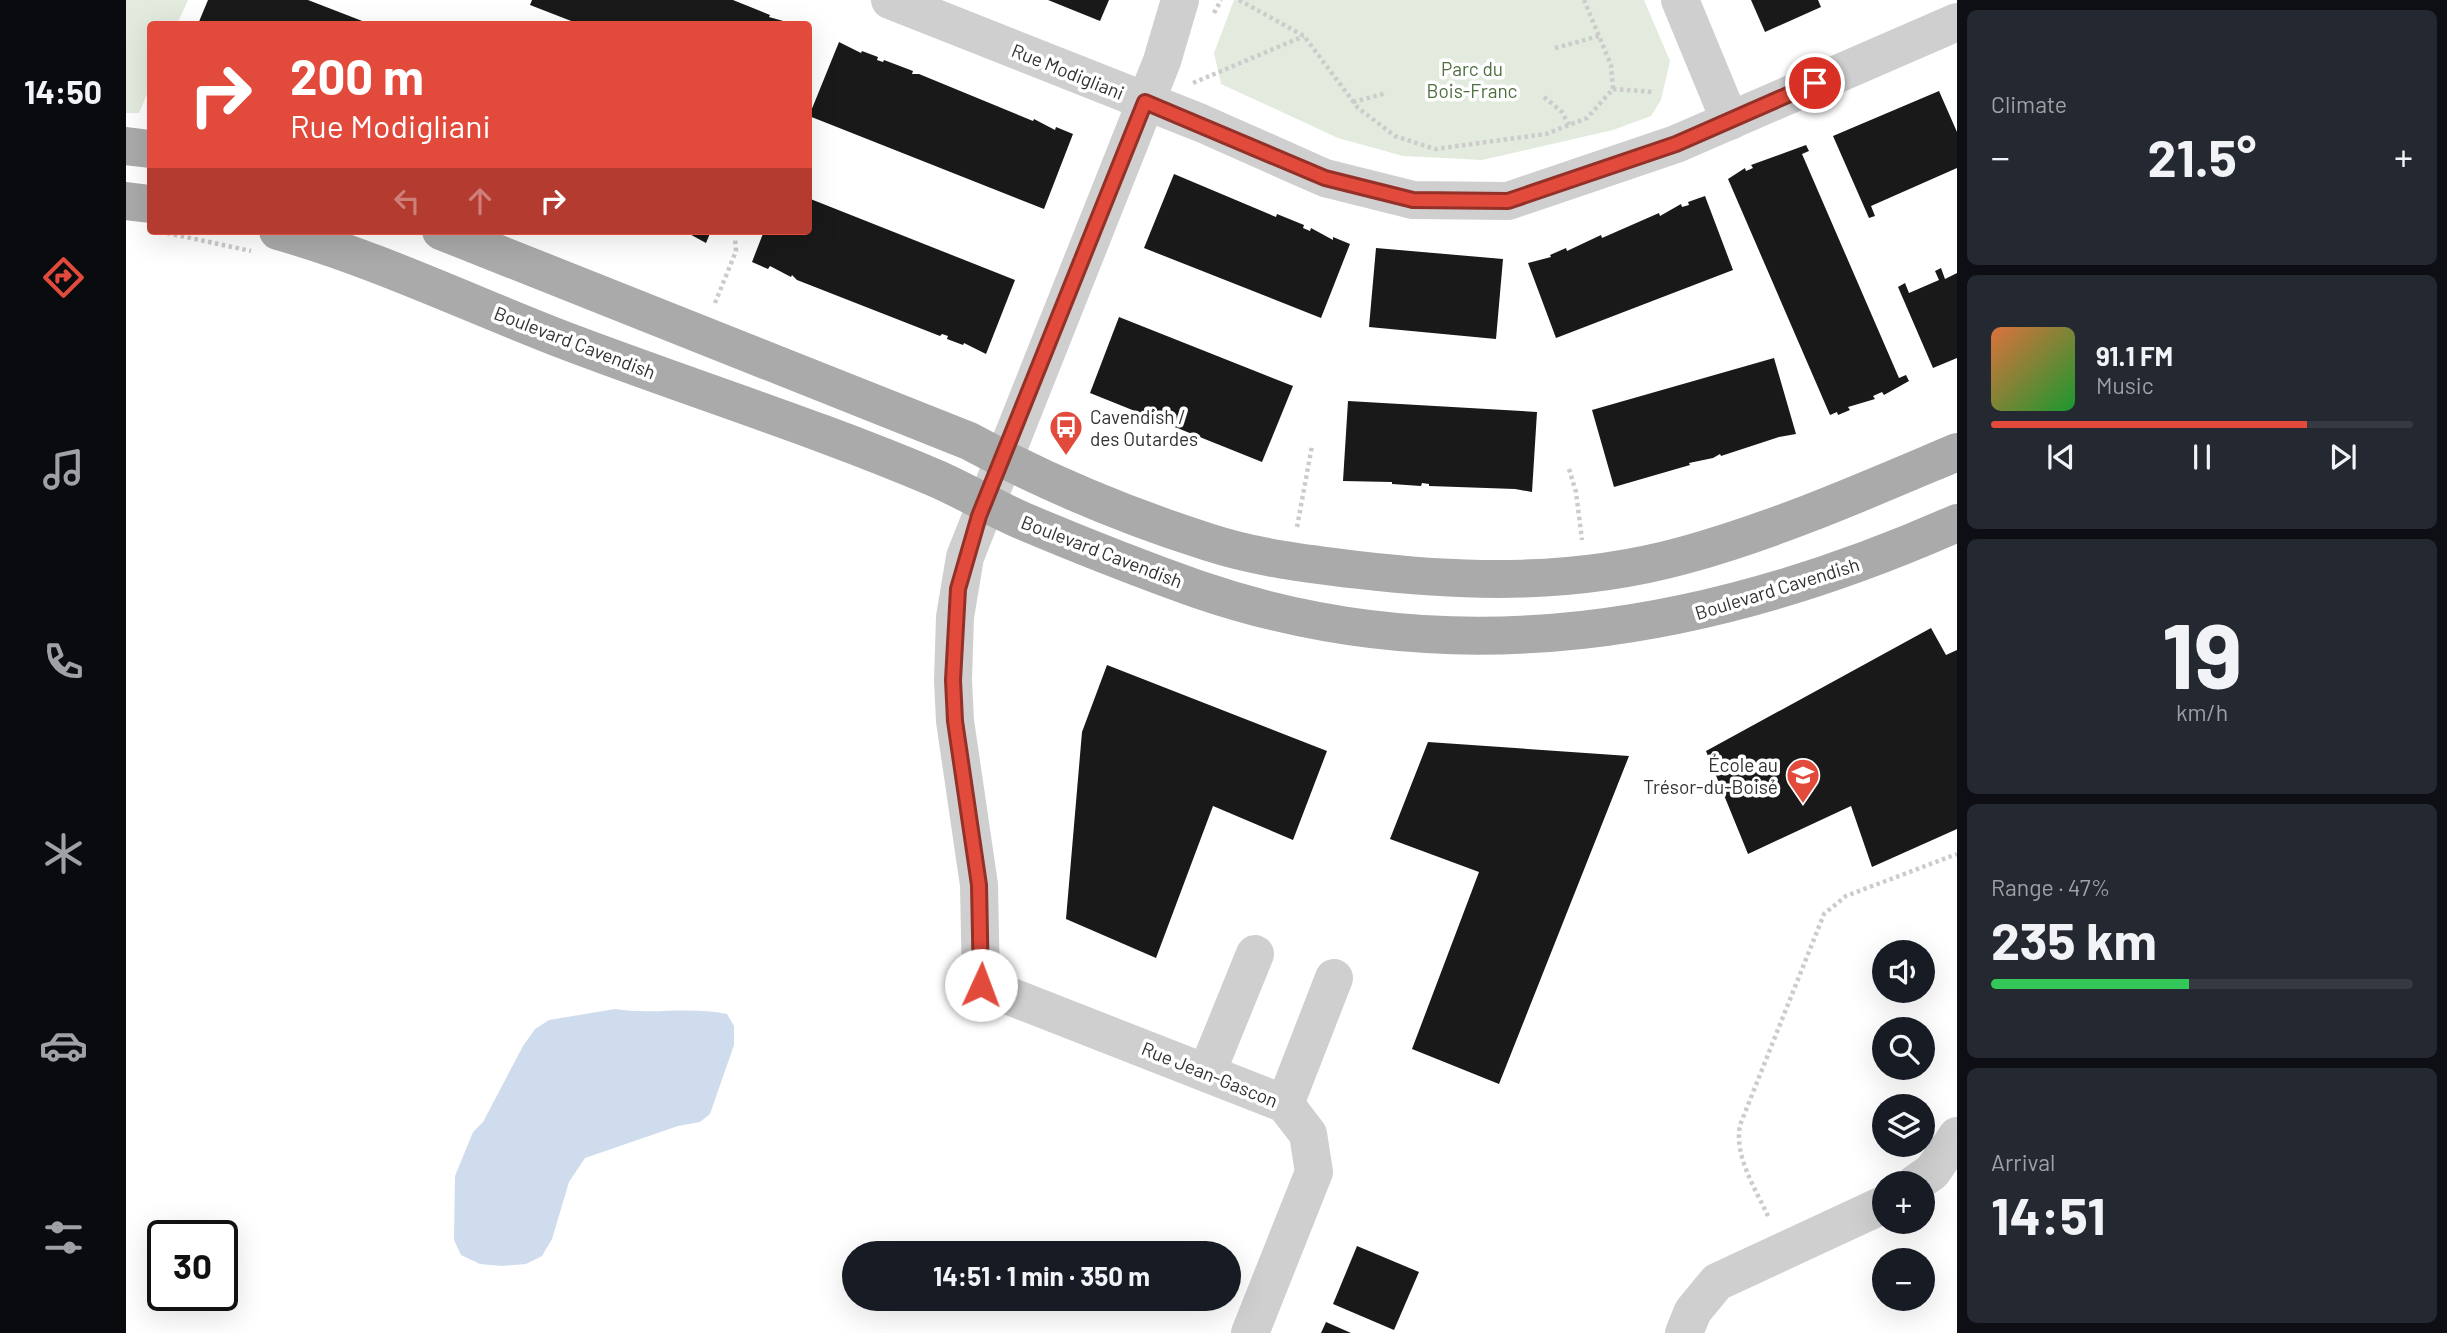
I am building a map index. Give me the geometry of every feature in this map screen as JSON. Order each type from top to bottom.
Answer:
[{"type":"main road","points":[[126,146],[147,149]]},
{"type":"main road","points":[[126,201],[147,204]]},
{"type":"main road","name":"Boulevard Cavendish","points":[[289,235],[369,263],[569,342],[734,399],[939,480],[1020,520],[1220,596],[1337,622],[1463,636],[1592,630],[1700,612],[1823,577],[1957,523]]},
{"type":"main road","points":[[451,235],[969,441],[1002,459],[1127,513],[1238,550],[1333,568],[1428,578],[1499,581],[1586,575],[1683,556],[1809,514],[1957,452]]},
{"type":"street","name":"Rue Modigliani","points":[[890,0],[1145,102],[1325,178],[1413,200],[1508,201],[1674,145],[1957,22]]},
{"type":"street","points":[[985,502],[1145,102],[1180,0]]},
{"type":"street","points":[[1680,0],[1730,121]]},
{"type":"street","name":"Rue Jean-Gascon","points":[[985,502],[965,557],[958,589],[953,680],[955,721],[979,885],[981,985],[1285,1104],[1308,1135],[1314,1172],[1250,1333]]},
{"type":"street","points":[[1207,1072],[1255,954]]},
{"type":"street","points":[[1285,1104],[1334,978]]},
{"type":"street","points":[[1933,1171],[1957,1136]]},
{"type":"street","points":[[1684,1333],[1693,1311],[1717,1282],[1872,1210]]},
{"type":"path","points":[[1239,0],[1304,36],[1353,102],[1395,136],[1435,149],[1546,134],[1587,118],[1613,89],[1611,65],[1584,0]]},
{"type":"path","points":[[1183,88],[1304,36]]},
{"type":"path","points":[[1555,48],[1599,36]]},
{"type":"path","points":[[1613,89],[1653,92]]},
{"type":"path","points":[[1353,102],[1387,93]]},
{"type":"path","points":[[1544,97],[1562,112],[1569,125]]},
{"type":"path","points":[[710,316],[736,251],[735,237]]},
{"type":"path","points":[[1295,538],[1312,446]]},
{"type":"path","points":[[1569,468],[1577,492],[1584,549]]},
{"type":"path","points":[[1768,1216],[1741,1155],[1738,1132],[1824,914],[1833,903],[1846,896],[1957,854]]},
{"type":"green space","points":[[126,0],[188,0],[178,21],[147,21],[147,94],[139,113],[126,113]]},
{"type":"green space","name":"Parc du Bois-Franc","points":[[1234,0],[1644,0],[1670,61],[1661,100],[1651,116],[1613,130],[1482,160],[1403,156],[1338,138],[1221,84],[1214,53]]},
{"type":"water","points":[[615,1009],[727,1014],[734,1026],[734,1045],[710,1114],[700,1122],[678,1126],[585,1158],[569,1182],[552,1239],[542,1256],[526,1264],[502,1266],[480,1264],[461,1255],[454,1240],[455,1176],[473,1132],[483,1122],[523,1046],[535,1029],[549,1020]]},
{"type":"building","points":[[208,0],[308,0],[362,21],[199,21]]},
{"type":"building","points":[[532,0],[733,0],[783,21],[571,21],[530,5]]},
{"type":"building","points":[[1048,0],[1109,0],[1100,21]]},
{"type":"building","points":[[1751,0],[1818,0],[1821,7],[1765,32]]},
{"type":"building","points":[[839,42],[861,53],[862,51],[878,57],[877,60],[913,71],[912,74],[919,74],[1033,121],[1034,119],[1055,130],[1056,127],[1073,134],[1044,209],[812,117],[812,109]]},
{"type":"building","points":[[1939,91],[1957,132],[1957,168],[1871,206],[1875,216],[1869,218],[1833,136]]},
{"type":"building","points":[[1806,145],[1809,151],[1802,154],[1899,378],[1906,375],[1909,381],[1884,395],[1882,392],[1873,396],[1875,399],[1848,407],[1850,410],[1838,415],[1837,412],[1830,415],[1728,179],[1745,168],[1746,171],[1753,168],[1751,165]]},
{"type":"building","points":[[1174,174],[1276,217],[1277,214],[1304,225],[1303,228],[1310,231],[1311,228],[1333,240],[1333,237],[1350,244],[1321,318],[1144,248]]},
{"type":"building","points":[[1705,196],[1733,270],[1556,338],[1528,263],[1551,257],[1550,255],[1566,248],[1567,251],[1601,235],[1602,238],[1659,213],[1660,216],[1681,204],[1682,207],[1689,205],[1688,202]]},
{"type":"building","points":[[812,200],[1015,280],[986,354],[964,343],[963,345],[947,339],[948,336],[940,336],[797,280],[792,275],[791,277],[770,266],[768,269],[752,262],[762,235],[812,235]]},
{"type":"building","points":[[691,235],[709,235],[706,243]]},
{"type":"building","points":[[1376,248],[1503,259],[1496,339],[1369,327]]},
{"type":"building","points":[[1941,268],[1945,279],[1957,273],[1957,358],[1933,368],[1898,287],[1905,283],[1909,293],[1939,280],[1935,271]]},
{"type":"building","points":[[1119,317],[1293,386],[1262,462],[1090,393]]},
{"type":"building","points":[[1774,358],[1796,434],[1614,487],[1592,410]]},
{"type":"building","points":[[1348,401],[1537,412],[1532,492],[1429,486],[1422,483],[1421,486],[1392,482],[1343,481]]},
{"type":"building","points":[[1931,628],[1946,655],[1957,650],[1957,829],[1872,867],[1851,806],[1748,854],[1706,751]]},
{"type":"building","points":[[1107,665],[1327,751],[1293,840],[1213,806],[1156,958],[1066,919],[1082,732]]},
{"type":"building","points":[[1428,742],[1629,756],[1499,1084],[1412,1049],[1479,872],[1390,839]]},
{"type":"building","points":[[1357,1246],[1419,1272],[1394,1330],[1333,1304]]},
{"type":"building","points":[[1326,1322],[1351,1333],[1321,1333]]},
{"type":"place","name":"Cavendish / des Outardes","points":[[1066,457]]},
{"type":"place","name":"École au Trésor-du-Boisé","points":[[1803,805]]},
{"type":"route","points":[[981,985],[982,929],[979,885],[968,795],[955,721],[953,649],[958,589],[965,557],[979,516],[1145,102],[1201,123],[1325,178],[1413,200],[1508,201],[1676,144],[1815,83]]}]
